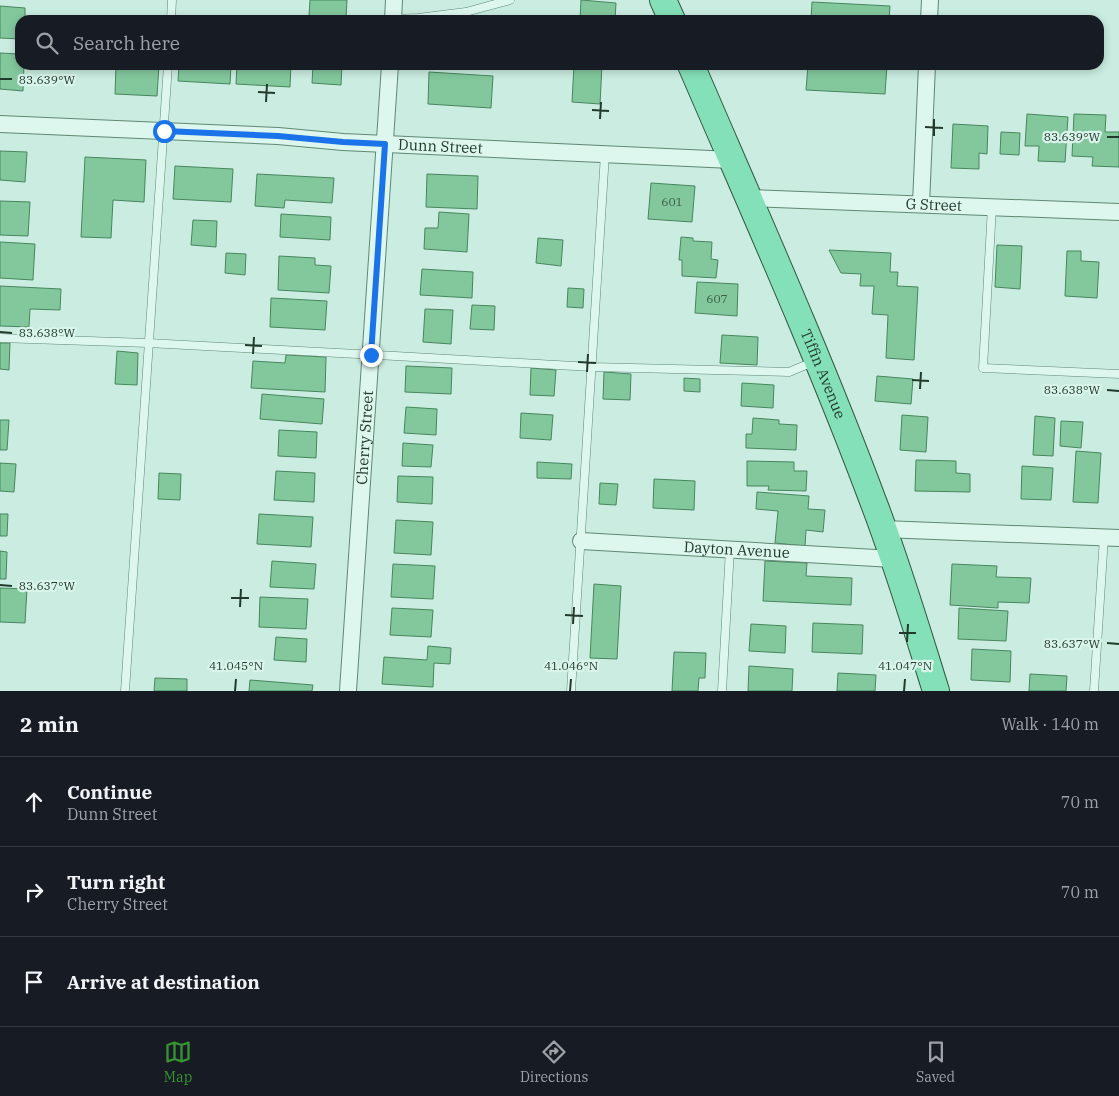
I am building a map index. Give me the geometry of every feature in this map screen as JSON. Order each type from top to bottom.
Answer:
[{"type":"highway","points":[[663,0],[670,15]]},
{"type":"highway","name":"Tiffin Avenue","points":[[693,70],[842,418],[883,529],[936,691]]},
{"type":"street","points":[[393,15],[394,0]]},
{"type":"street","points":[[930,0],[930,15]]},
{"type":"street","name":"Cherry Street","points":[[348,691],[390,70]]},
{"type":"street","points":[[921,204],[928,70]]},
{"type":"street","name":"Dunn Street","points":[[0,124],[278,136],[343,142],[732,160]]},
{"type":"street","name":"G Street","points":[[748,198],[1119,212]]},
{"type":"street","points":[[883,529],[1111,538]]},
{"type":"street","name":"Dayton Avenue","points":[[581,541],[893,559]]},
{"type":"lane","points":[[171,15],[172,0]]},
{"type":"lane","points":[[442,15],[466,12],[510,0]]},
{"type":"lane","points":[[125,691],[168,70]]},
{"type":"lane","points":[[571,691],[605,154]]},
{"type":"lane","points":[[992,207],[983,368],[1119,374]]},
{"type":"lane","points":[[0,338],[371,355],[592,368],[789,372],[817,360]]},
{"type":"lane","points":[[1094,691],[1111,538]]},
{"type":"lane","points":[[722,691],[730,550]]},
{"type":"building","points":[[310,0],[347,0],[346,15],[309,15]]},
{"type":"building","points":[[581,0],[616,3],[615,15],[580,15]]},
{"type":"building","points":[[812,2],[890,6],[889,15],[811,15]]},
{"type":"building","points":[[0,6],[25,8],[25,15],[15,15],[15,39],[0,38]]},
{"type":"building","points":[[0,53],[15,54],[15,70],[24,70],[23,91],[0,89]]},
{"type":"building","points":[[116,70],[159,70],[157,96],[115,94]]},
{"type":"building","points":[[179,70],[231,70],[230,84],[178,81]]},
{"type":"building","points":[[237,70],[291,70],[290,87],[236,84]]},
{"type":"building","points":[[313,70],[342,70],[341,85],[312,83]]},
{"type":"building","points":[[574,70],[602,70],[600,104],[572,102]]},
{"type":"building","points":[[808,70],[887,70],[885,94],[806,90]]},
{"type":"building","points":[[429,72],[493,76],[491,108],[428,104]]},
{"type":"building","points":[[1027,114],[1068,117],[1065,162],[1038,161],[1039,146],[1025,146]]},
{"type":"building","points":[[1074,114],[1106,115],[1105,132],[1119,132],[1119,167],[1092,166],[1093,157],[1072,156]]},
{"type":"building","points":[[953,124],[988,126],[987,154],[979,153],[979,169],[951,168]]},
{"type":"building","points":[[1001,132],[1020,133],[1019,155],[1000,154]]},
{"type":"building","points":[[0,151],[27,152],[25,182],[0,180]]},
{"type":"building","points":[[85,157],[146,160],[144,202],[113,200],[111,238],[81,237]]},
{"type":"building","points":[[175,166],[233,169],[231,202],[173,199]]},
{"type":"building","points":[[257,174],[334,178],[332,203],[285,200],[284,208],[255,206]]},
{"type":"building","points":[[427,174],[478,176],[477,209],[426,207]]},
{"type":"building","points":[[651,183],[695,186],[692,222],[648,219]]},
{"type":"building","points":[[0,201],[30,202],[28,236],[0,235]]},
{"type":"building","points":[[439,212],[469,214],[467,252],[424,249],[425,228],[438,228]]},
{"type":"building","points":[[281,214],[331,217],[330,240],[280,237]]},
{"type":"building","points":[[193,220],[217,221],[216,247],[191,245]]},
{"type":"building","points":[[681,237],[693,238],[693,241],[712,242],[711,259],[718,260],[716,278],[682,276],[682,260],[679,260]]},
{"type":"building","points":[[538,238],[563,240],[561,266],[536,263]]},
{"type":"building","points":[[0,242],[35,244],[33,280],[0,278]]},
{"type":"building","points":[[997,245],[1022,246],[1020,289],[995,287]]},
{"type":"building","points":[[829,250],[891,253],[890,272],[898,272],[897,286],[918,287],[914,360],[886,358],[888,315],[872,314],[874,286],[860,286],[861,274],[841,273]]},
{"type":"building","points":[[1067,251],[1081,251],[1081,261],[1099,262],[1097,298],[1065,296]]},
{"type":"building","points":[[226,253],[246,254],[245,275],[225,273]]},
{"type":"building","points":[[279,256],[315,258],[315,265],[331,266],[329,293],[278,290]]},
{"type":"building","points":[[422,269],[473,272],[472,298],[420,295]]},
{"type":"building","points":[[697,282],[738,284],[737,316],[695,313]]},
{"type":"building","points":[[0,286],[61,289],[60,310],[30,309],[29,327],[0,326]]},
{"type":"building","points":[[568,288],[584,289],[583,308],[567,307]]},
{"type":"building","points":[[271,298],[327,301],[325,330],[270,327]]},
{"type":"building","points":[[472,305],[495,306],[494,330],[470,329]]},
{"type":"building","points":[[425,309],[453,310],[451,344],[423,342]]},
{"type":"building","points":[[722,335],[758,337],[757,365],[720,363]]},
{"type":"building","points":[[0,343],[10,343],[9,370],[0,369]]},
{"type":"building","points":[[117,351],[138,353],[137,385],[115,384]]},
{"type":"building","points":[[286,355],[326,357],[325,392],[251,388],[253,361],[285,363]]},
{"type":"building","points":[[406,366],[452,368],[451,394],[405,392]]},
{"type":"building","points":[[531,368],[556,370],[554,396],[530,395]]},
{"type":"building","points":[[604,372],[631,374],[630,400],[603,399]]},
{"type":"building","points":[[877,376],[913,379],[911,404],[875,401]]},
{"type":"building","points":[[684,378],[700,379],[700,392],[684,391]]},
{"type":"building","points":[[742,383],[774,385],[773,408],[741,406]]},
{"type":"building","points":[[262,394],[324,399],[322,424],[260,419]]},
{"type":"building","points":[[406,407],[437,409],[436,435],[404,433]]},
{"type":"building","points":[[521,413],[553,415],[551,440],[520,438]]},
{"type":"building","points":[[902,415],[928,417],[926,452],[900,450]]},
{"type":"building","points":[[1035,416],[1055,418],[1053,456],[1033,455]]},
{"type":"building","points":[[753,418],[779,420],[779,424],[797,425],[796,450],[746,448],[746,434],[752,434]]},
{"type":"building","points":[[0,420],[9,420],[7,450],[0,450]]},
{"type":"building","points":[[1061,421],[1083,422],[1081,448],[1060,446]]},
{"type":"building","points":[[279,430],[317,432],[316,458],[278,456]]},
{"type":"building","points":[[403,443],[433,445],[431,467],[402,466]]},
{"type":"building","points":[[1076,451],[1101,453],[1098,503],[1073,502]]},
{"type":"building","points":[[916,460],[956,461],[956,473],[970,474],[970,492],[915,491]]},
{"type":"building","points":[[747,461],[794,462],[794,471],[807,471],[806,491],[768,490],[769,486],[747,486]]},
{"type":"building","points":[[537,462],[572,464],[571,479],[537,478]]},
{"type":"building","points":[[0,463],[16,464],[14,492],[0,491]]},
{"type":"building","points":[[1022,466],[1053,468],[1051,500],[1021,499]]},
{"type":"building","points":[[276,471],[315,473],[314,502],[274,500]]},
{"type":"building","points":[[159,473],[181,474],[180,500],[158,499]]},
{"type":"building","points":[[398,476],[433,477],[432,504],[397,502]]},
{"type":"building","points":[[654,479],[695,481],[694,510],[653,508]]},
{"type":"building","points":[[600,483],[618,484],[616,505],[599,504]]},
{"type":"building","points":[[757,492],[809,496],[808,509],[825,510],[823,532],[806,530],[805,546],[775,543],[778,511],[756,509]]},
{"type":"building","points":[[0,514],[8,514],[7,536],[0,536]]},
{"type":"building","points":[[259,514],[313,517],[311,547],[257,544]]},
{"type":"building","points":[[396,520],[433,522],[431,555],[394,553]]},
{"type":"building","points":[[0,551],[7,552],[6,579],[0,579]]},
{"type":"building","points":[[272,561],[316,564],[314,589],[270,587]]},
{"type":"building","points":[[765,561],[807,563],[806,576],[852,578],[851,605],[763,601]]},
{"type":"building","points":[[393,564],[435,566],[433,599],[391,597]]},
{"type":"building","points":[[952,564],[997,566],[996,577],[1031,578],[1029,603],[998,602],[998,608],[950,605]]},
{"type":"building","points":[[594,584],[621,586],[617,659],[590,658]]},
{"type":"building","points":[[0,588],[27,589],[25,623],[0,622]]},
{"type":"building","points":[[260,597],[308,599],[306,629],[259,627]]},
{"type":"building","points":[[392,608],[433,610],[431,637],[390,635]]},
{"type":"building","points":[[959,608],[1008,611],[1006,641],[958,639]]},
{"type":"building","points":[[813,623],[863,625],[862,654],[812,652]]},
{"type":"building","points":[[751,624],[786,626],[785,653],[749,651]]},
{"type":"building","points":[[276,637],[307,639],[306,662],[274,660]]},
{"type":"building","points":[[428,646],[451,648],[450,664],[434,663],[433,687],[382,684],[384,657],[427,660]]},
{"type":"building","points":[[972,649],[1011,651],[1010,682],[971,680]]},
{"type":"building","points":[[674,652],[706,653],[705,678],[699,678],[698,691],[672,691]]},
{"type":"building","points":[[749,666],[793,669],[792,691],[748,691]]},
{"type":"building","points":[[838,673],[876,675],[875,691],[837,691]]},
{"type":"building","points":[[1030,674],[1067,676],[1066,691],[1029,691]]},
{"type":"building","points":[[155,678],[187,679],[187,691],[154,691]]},
{"type":"building","points":[[250,680],[313,685],[312,691],[249,691]]},
{"type":"route","points":[[164,131],[278,136],[385,144],[371,355]]}]
